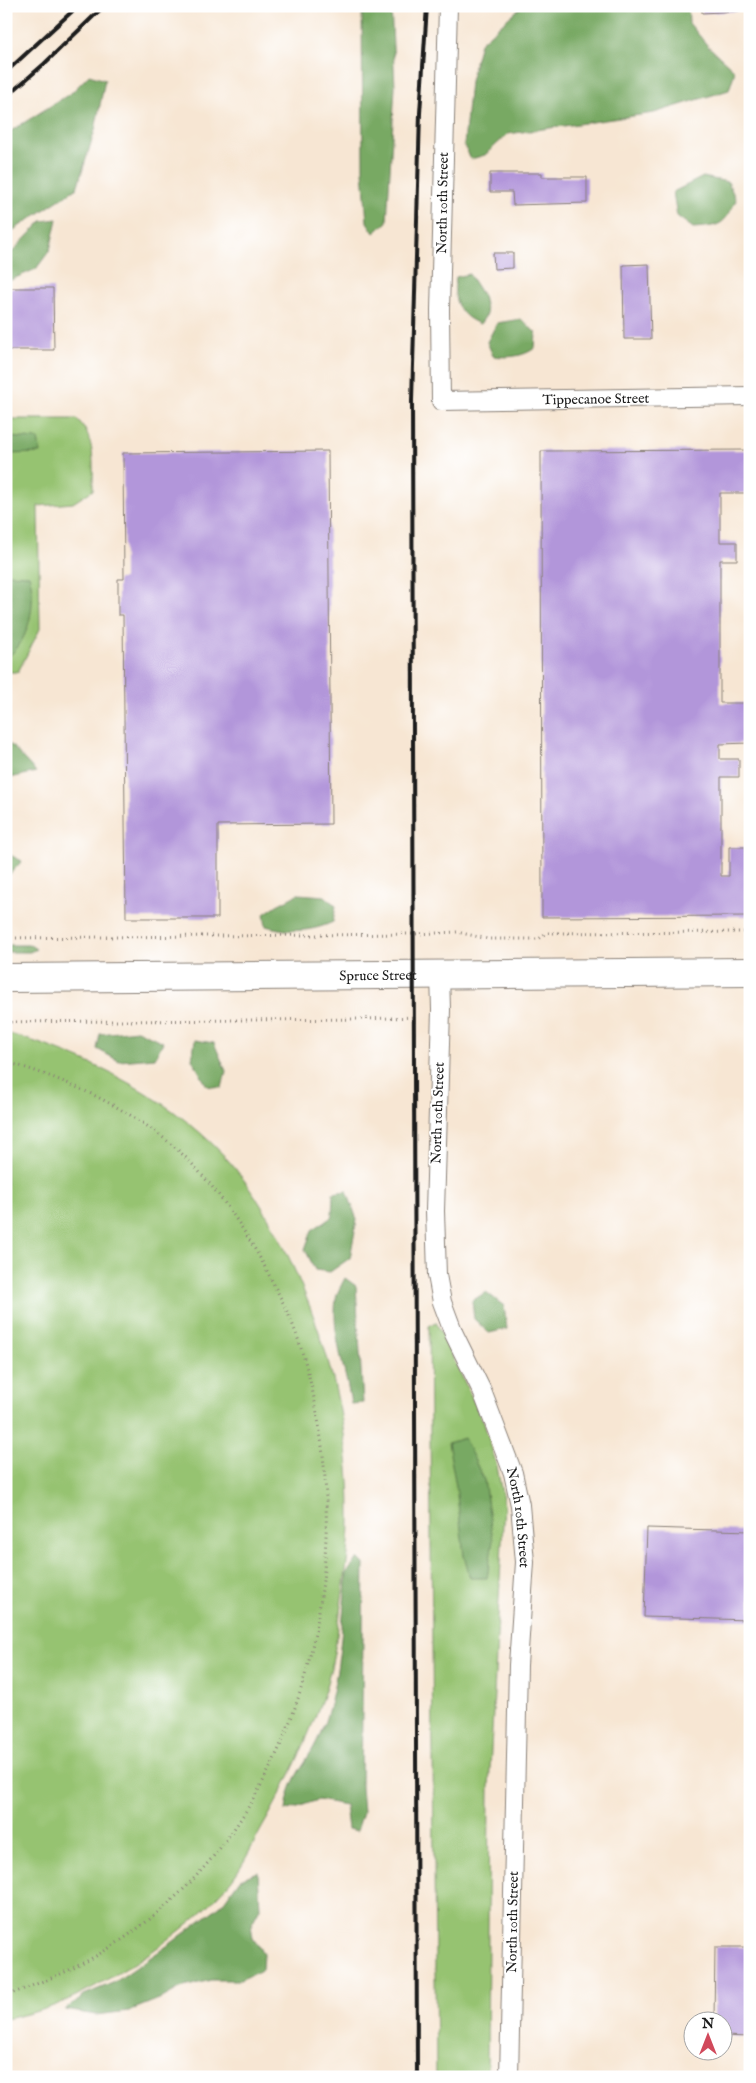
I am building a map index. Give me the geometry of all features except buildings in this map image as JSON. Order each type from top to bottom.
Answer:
[{"type":"street","name":"Spruce Street","points":[[6,978],[750,972]]},
{"type":"lane","name":"North 10th Street","points":[[441,401],[440,310],[448,6]]},
{"type":"lane","name":"Tippecanoe Street","points":[[441,401],[750,396]]},
{"type":"lane","name":"North 10th Street","points":[[440,974],[435,1211],[437,1275],[442,1302],[454,1334],[482,1390],[513,1472],[520,1505],[525,1562],[518,1666],[509,2077]]},
{"type":"path","points":[[6,938],[457,932],[488,939],[539,940],[546,933],[750,932]]},
{"type":"path","points":[[6,1022],[413,1017],[440,1020]]},
{"type":"path","points":[[6,1062],[39,1072],[80,1089],[118,1109],[148,1128],[176,1149],[200,1172],[234,1215],[256,1250],[297,1335],[313,1396],[320,1435],[324,1481],[325,1547],[322,1593],[303,1686],[287,1733],[251,1804],[226,1842],[199,1875],[173,1900],[129,1936],[95,1957],[57,1976],[6,1995]]},
{"type":"green space","points":[[362,6],[391,6],[395,87],[387,222],[374,233],[367,222],[363,171]]},
{"type":"green space","points":[[522,6],[688,6],[689,23],[707,45],[735,71],[729,90],[654,113],[508,134],[485,155],[471,159],[464,145],[470,81],[480,43]]},
{"type":"green space","points":[[89,75],[105,80],[95,130],[77,188],[6,235],[6,134],[71,93]]},
{"type":"green space","points":[[703,177],[728,182],[736,200],[725,220],[716,225],[693,228],[677,216],[673,192]]},
{"type":"green space","points":[[57,219],[50,250],[36,269],[6,282],[6,260],[9,255],[42,221]]},
{"type":"green space","points":[[469,274],[483,296],[487,314],[480,324],[461,311],[456,299],[456,277]]},
{"type":"green space","points":[[521,319],[536,333],[535,348],[515,356],[493,356],[487,342],[497,323]]},
{"type":"green space","points":[[6,419],[77,419],[88,435],[93,462],[93,490],[73,503],[38,506],[40,629],[18,672],[6,672]]},
{"type":"green space","points":[[6,437],[38,439],[41,453],[6,454]]},
{"type":"green space","points":[[6,574],[29,575],[32,608],[30,620],[21,642],[6,658]]},
{"type":"green space","points":[[6,744],[11,745],[36,772],[6,779]]},
{"type":"green space","points":[[6,853],[22,861],[6,878]]},
{"type":"green space","points":[[298,894],[325,896],[336,906],[333,922],[308,930],[284,930],[266,926],[264,914]]},
{"type":"green space","points":[[6,945],[30,945],[36,949],[30,952],[6,952]]},
{"type":"green space","points":[[137,1030],[163,1042],[155,1058],[119,1061],[97,1049],[100,1034]]},
{"type":"green space","points":[[6,1033],[68,1054],[130,1084],[159,1101],[187,1121],[212,1143],[245,1181],[265,1211],[290,1259],[315,1319],[324,1347],[339,1404],[344,1433],[350,1491],[350,1520],[338,1631],[324,1695],[289,1778],[236,1874],[214,1900],[195,1918],[174,1936],[127,1968],[79,1995],[56,2005],[6,2019]]},
{"type":"green space","points":[[195,1040],[214,1043],[226,1071],[222,1088],[207,1086],[192,1059]]},
{"type":"green space","points":[[347,1191],[357,1220],[350,1258],[330,1272],[315,1270],[305,1249],[312,1230],[332,1217],[333,1193]]},
{"type":"green space","points":[[345,1278],[356,1286],[363,1403],[351,1404],[337,1339],[336,1299]]},
{"type":"green space","points":[[486,1292],[504,1306],[507,1329],[489,1333],[474,1319],[472,1301]]},
{"type":"green space","points":[[436,1322],[484,1423],[497,1466],[504,1505],[489,1788],[487,2077],[436,2077],[429,1326]]},
{"type":"green space","points":[[464,1438],[484,1480],[493,1540],[487,1578],[470,1578],[464,1556],[456,1486],[448,1443]]},
{"type":"green space","points":[[358,1558],[364,1564],[361,1787],[363,1812],[357,1831],[348,1829],[345,1805],[318,1800],[286,1811],[291,1787],[316,1743],[328,1713],[339,1653],[347,1573]]},
{"type":"green space","points":[[258,1872],[260,1908],[251,1925],[253,1938],[263,1953],[262,1970],[240,1980],[211,1980],[180,1988],[164,1997],[129,2011],[96,2015],[65,2010],[84,1995],[115,1982],[174,1941],[222,1904],[240,1879]]},
{"type":"railway","points":[[6,72],[78,6]]},
{"type":"railway","points":[[6,97],[44,64],[104,6]]},
{"type":"railway","points":[[417,2077],[412,401],[420,113],[427,6]]}]
